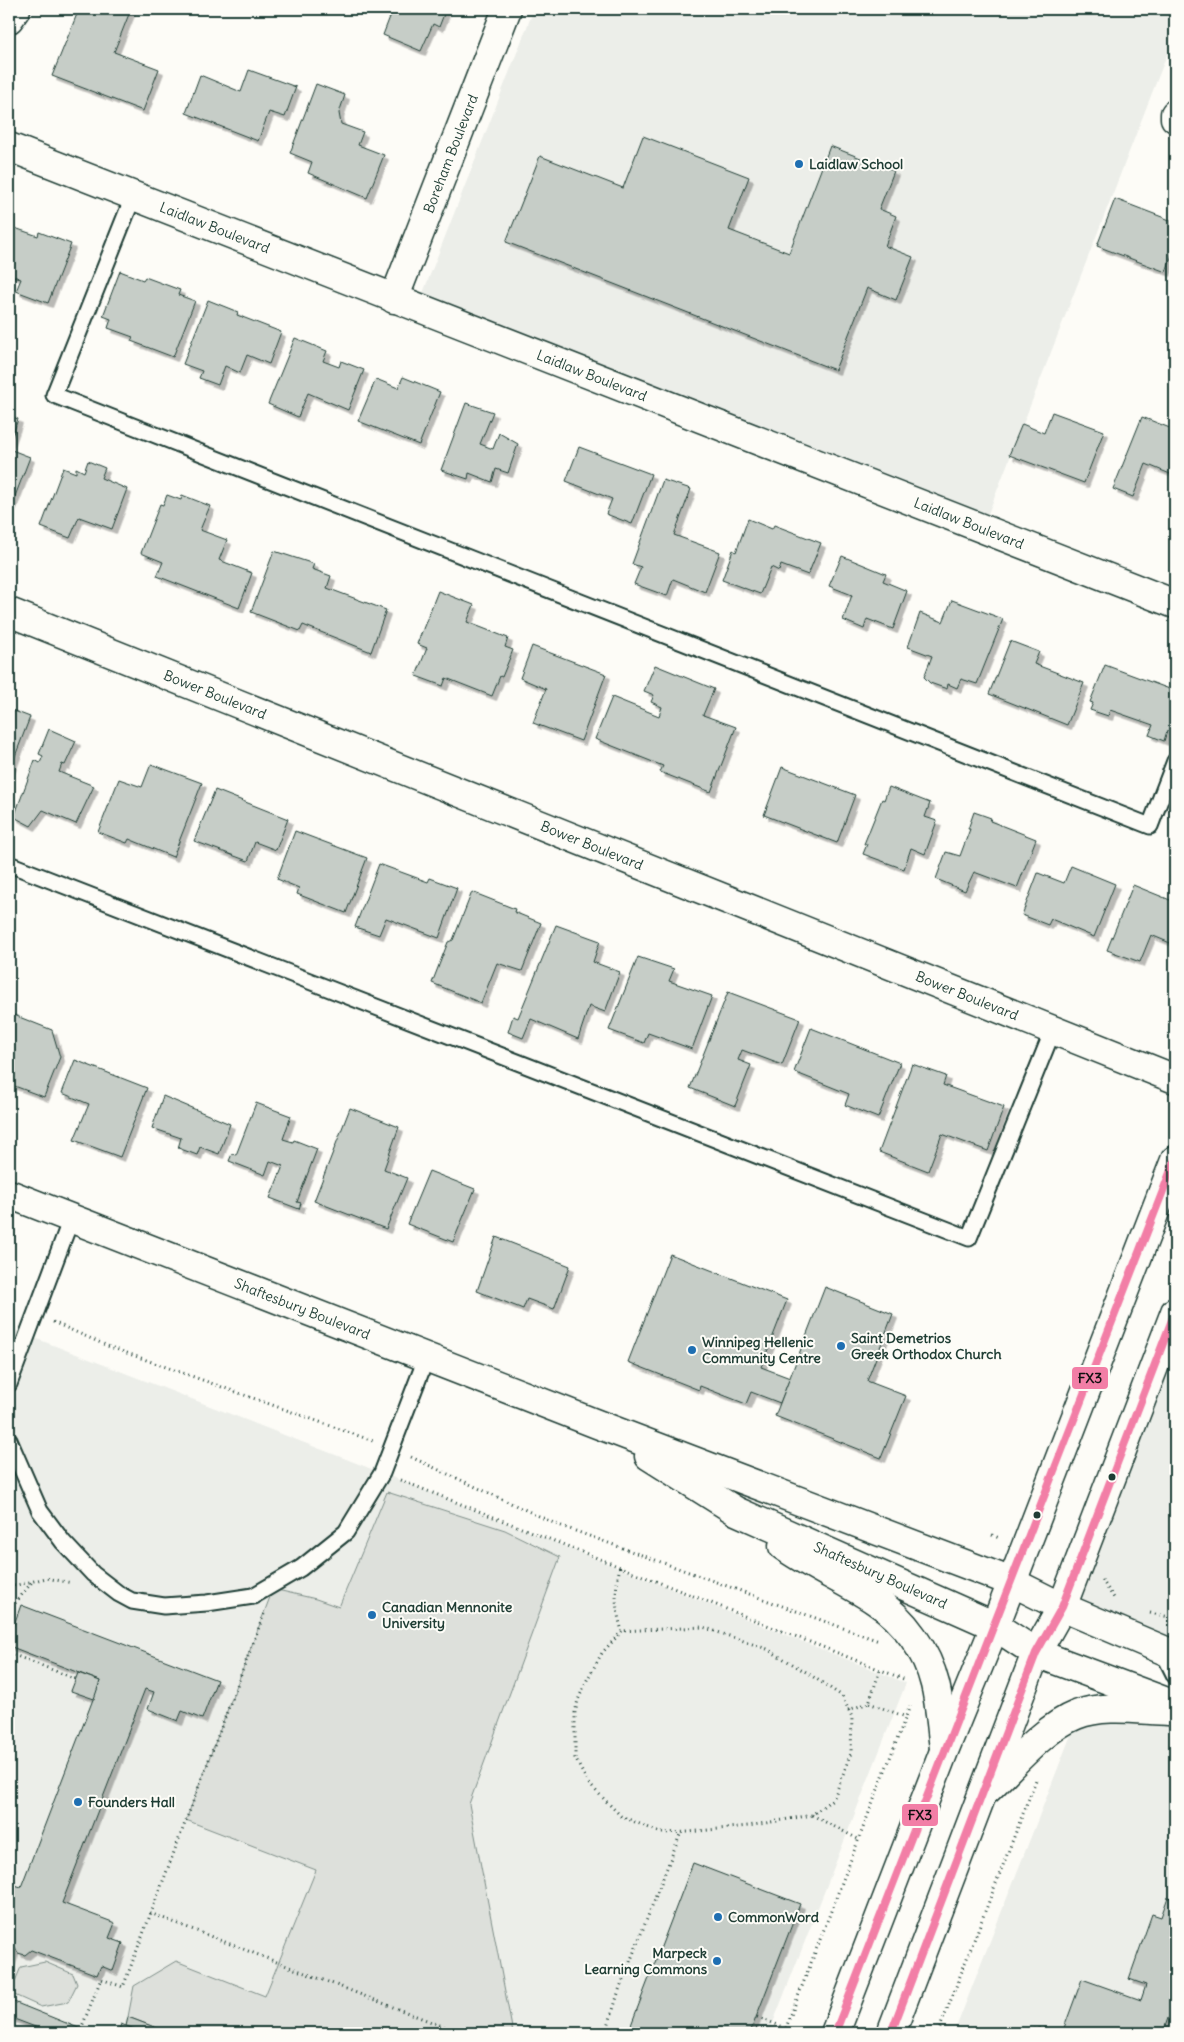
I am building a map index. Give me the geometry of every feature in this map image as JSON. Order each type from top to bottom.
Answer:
[{"type":"street","points":[[9,19],[16,9]]},
{"type":"street","name":"Boreham Boulevard","points":[[394,299],[507,9]]},
{"type":"street","name":"Laidlaw Boulevard","points":[[9,147],[1175,604]]},
{"type":"street","name":"Bower Boulevard","points":[[9,612],[1175,1079]]},
{"type":"street","points":[[835,2033],[1175,1160]]},
{"type":"street","name":"Shaftesbury Boulevard","points":[[9,1194],[597,1424],[1012,1582],[1062,1607],[1169,1653]]},
{"type":"street","points":[[891,2033],[1036,1653],[1062,1607],[1175,1312]]},
{"type":"street","name":"Shaftesbury Boulevard","points":[[597,1424],[736,1511],[995,1626],[1036,1653],[1175,1705]]},
{"type":"street","points":[[736,1511],[804,1561],[877,1602],[910,1634],[921,1647],[935,1683],[944,1751]]},
{"type":"street","points":[[983,1795],[1045,1736],[1061,1723],[1077,1714],[1101,1710],[1127,1709],[1175,1711]]},
{"type":"lane","points":[[133,197],[54,395],[1150,826],[1175,760]]},
{"type":"lane","points":[[9,864],[969,1238],[1053,1030]]},
{"type":"lane","points":[[9,1384],[71,1218]]},
{"type":"lane","points":[[9,1440],[40,1511],[63,1542],[93,1574],[119,1594],[132,1601],[164,1606],[207,1603],[253,1596],[301,1568],[346,1532],[382,1473],[427,1356]]},
{"type":"lane","points":[[1169,1653],[1175,1676]]},
{"type":"path","points":[[9,1304],[110,1347],[392,1448],[556,1524],[881,1642]]},
{"type":"path","points":[[382,1473],[910,1682]]},
{"type":"path","points":[[620,1568],[615,1589],[617,1612],[622,1632]]},
{"type":"path","points":[[9,1587],[46,1578],[59,1579],[76,1584]]},
{"type":"path","points":[[9,1611],[32,1582]]},
{"type":"path","points":[[81,2029],[101,1979],[122,1987],[276,1583]]},
{"type":"path","points":[[703,1626],[767,1649],[842,1696],[848,1710],[852,1717],[851,1753],[834,1798],[812,1814],[748,1826],[661,1833],[621,1816],[588,1783],[575,1758],[575,1713],[578,1700],[586,1680],[602,1653],[622,1632],[703,1626]]},
{"type":"path","points":[[9,1653],[76,1679]]},
{"type":"path","points":[[869,1703],[880,1670]]},
{"type":"path","points":[[784,2033],[912,1701]]},
{"type":"path","points":[[848,1710],[869,1703],[906,1717]]},
{"type":"path","points":[[938,2033],[1038,1776]]},
{"type":"path","points":[[812,1814],[858,1839]]},
{"type":"path","points":[[606,2033],[619,1990],[681,1832]]},
{"type":"path","points":[[150,1913],[460,2033]]},
{"type":"path","points":[[756,2017],[799,2033]]},
{"type":"path","points":[[1004,2033],[1043,2028],[1056,2033]]},
{"type":"shaded area","name":"Laidlaw School","points":[[534,9],[1175,9],[1175,34],[988,514],[423,293]]},
{"type":"shaded area","points":[[1175,1312],[1175,1655],[1062,1607]]},
{"type":"shaded area","name":"Canadian Mennonite University","points":[[9,1328],[382,1473],[906,1683],[769,2033],[9,2033]]},
{"type":"shaded area","points":[[387,1492],[505,1530],[560,1557],[469,1804],[513,2033],[170,2033],[128,2017],[134,1986],[176,1961],[265,1996],[316,1870],[186,1820],[273,1589],[316,1599],[339,1607]]},
{"type":"shaded area","points":[[1076,1722],[1175,1724],[1175,2033],[954,2033]]},
{"type":"shaded area","points":[[45,1962],[73,1974],[77,1984],[68,2002],[41,2007],[10,1993],[21,1967]]},
{"type":"building","points":[[79,9],[131,9],[114,52],[159,69],[143,111],[52,76]]},
{"type":"building","points":[[393,9],[446,9],[439,27],[433,24],[421,51],[383,35]]},
{"type":"building","points":[[249,70],[296,87],[285,117],[269,112],[258,141],[186,113],[200,75],[241,92]]},
{"type":"building","points":[[316,84],[345,95],[339,113],[341,124],[363,132],[358,145],[384,155],[367,198],[308,173],[312,162],[290,153]]},
{"type":"building","points":[[643,136],[749,177],[729,230],[789,253],[830,146],[894,171],[879,209],[896,216],[885,246],[913,257],[896,300],[867,288],[835,370],[506,242],[540,156],[623,188]]},
{"type":"building","points":[[1115,199],[1175,222],[1175,247],[1166,272],[1097,246]]},
{"type":"building","points":[[9,226],[38,236],[39,232],[71,244],[48,303],[16,291],[21,279],[9,274]]},
{"type":"building","points":[[120,271],[143,280],[145,277],[180,290],[178,295],[195,301],[173,357],[131,341],[133,337],[108,328],[111,319],[103,316]]},
{"type":"building","points":[[208,300],[238,312],[237,315],[281,332],[269,364],[247,355],[240,373],[225,366],[218,385],[199,378],[202,371],[183,364]]},
{"type":"building","points":[[295,338],[327,351],[323,361],[339,367],[341,361],[364,370],[348,410],[308,393],[298,417],[268,404]]},
{"type":"building","points":[[403,377],[440,392],[419,445],[358,421],[376,379],[398,388]]},
{"type":"building","points":[[466,403],[493,412],[480,444],[493,449],[499,433],[518,444],[508,473],[496,469],[492,482],[469,473],[468,479],[441,470]]},
{"type":"building","points":[[9,412],[11,413],[10,416],[18,419],[9,445]]},
{"type":"building","points":[[1052,412],[1104,431],[1084,483],[1009,455],[1022,424],[1044,433]]},
{"type":"building","points":[[1142,417],[1175,430],[1175,476],[1146,464],[1133,497],[1113,489]]},
{"type":"building","points":[[579,447],[651,474],[632,524],[606,514],[612,499],[566,481]]},
{"type":"building","points":[[9,449],[30,457],[9,512]]},
{"type":"building","points":[[88,461],[105,468],[101,478],[127,489],[112,529],[79,517],[70,538],[41,527],[63,468],[76,473],[76,468],[84,472]]},
{"type":"building","points":[[663,480],[691,489],[674,535],[720,552],[705,592],[673,579],[667,596],[634,584],[641,567],[632,564]]},
{"type":"building","points":[[167,495],[181,500],[182,495],[210,506],[200,530],[227,540],[219,560],[252,573],[239,608],[157,576],[163,562],[141,553],[160,504],[163,505]]},
{"type":"building","points":[[748,519],[772,529],[774,525],[821,543],[808,575],[781,565],[779,571],[771,567],[760,594],[722,580],[733,550],[736,552]]},
{"type":"building","points":[[274,551],[314,564],[312,569],[331,576],[327,588],[386,610],[371,652],[303,625],[300,631],[251,612]]},
{"type":"building","points":[[842,556],[886,574],[883,581],[907,591],[893,629],[867,619],[864,629],[843,620],[852,595],[829,586]]},
{"type":"building","points":[[438,591],[474,605],[467,622],[508,638],[505,647],[513,650],[492,696],[446,678],[443,686],[416,676],[427,648],[417,644]]},
{"type":"building","points":[[952,600],[1003,619],[977,684],[961,679],[957,688],[948,684],[947,689],[930,683],[924,677],[932,656],[908,647],[920,613],[943,622]]},
{"type":"building","points":[[1010,641],[1039,652],[1034,664],[1084,683],[1067,725],[989,694]]},
{"type":"building","points":[[532,646],[606,674],[581,741],[533,723],[546,689],[520,678]]},
{"type":"building","points":[[655,665],[714,689],[703,715],[736,727],[711,792],[660,772],[663,766],[595,739],[612,697],[659,716],[662,707],[651,702],[654,695],[644,691]]},
{"type":"building","points":[[1105,665],[1175,691],[1175,719],[1170,732],[1167,731],[1164,741],[1149,735],[1153,725],[1110,710],[1108,716],[1090,710],[1093,703],[1090,702]]},
{"type":"building","points":[[9,709],[30,717],[9,772]]},
{"type":"building","points":[[49,729],[76,741],[65,765],[62,764],[59,772],[94,786],[76,824],[43,810],[31,826],[14,817],[35,760],[40,763],[43,756],[39,754]]},
{"type":"building","points":[[151,764],[202,783],[173,857],[129,839],[127,843],[98,832],[119,779],[142,787]]},
{"type":"building","points":[[782,767],[855,795],[837,843],[764,815]]},
{"type":"building","points":[[889,787],[930,803],[925,817],[937,821],[925,854],[911,848],[904,869],[863,854],[867,844],[864,844],[882,799],[884,800]]},
{"type":"building","points":[[215,790],[288,819],[276,850],[255,842],[248,861],[194,841]]},
{"type":"building","points":[[974,812],[991,818],[990,821],[1036,839],[1017,888],[974,872],[965,891],[936,879],[946,852],[960,856]]},
{"type":"building","points":[[295,831],[367,858],[346,913],[297,894],[299,888],[277,879]]},
{"type":"building","points":[[379,864],[428,882],[430,878],[457,888],[439,938],[386,918],[379,935],[355,927]]},
{"type":"building","points":[[1071,866],[1115,884],[1094,937],[1051,919],[1048,925],[1022,915],[1038,873],[1064,883]]},
{"type":"building","points":[[1133,885],[1175,902],[1175,945],[1151,935],[1140,962],[1107,950]]},
{"type":"building","points":[[472,892],[515,909],[514,912],[541,923],[522,971],[497,963],[481,1003],[432,983],[448,942],[453,940]]},
{"type":"building","points":[[556,925],[600,941],[593,962],[620,972],[605,1012],[589,1006],[578,1039],[531,1019],[523,1038],[508,1032],[513,1016],[518,1018]]},
{"type":"building","points":[[638,957],[674,969],[669,981],[712,996],[692,1049],[648,1033],[644,1043],[609,1030]]},
{"type":"building","points":[[728,992],[800,1019],[782,1065],[742,1050],[738,1060],[751,1065],[735,1106],[690,1088]]},
{"type":"building","points":[[9,1013],[52,1030],[60,1057],[44,1097],[9,1084]]},
{"type":"building","points":[[811,1028],[900,1063],[878,1118],[845,1105],[849,1094],[794,1072]]},
{"type":"building","points":[[75,1060],[147,1088],[120,1157],[74,1140],[89,1104],[62,1093]]},
{"type":"building","points":[[912,1064],[946,1076],[943,1085],[1004,1107],[988,1151],[942,1134],[928,1171],[879,1152]]},
{"type":"building","points":[[163,1096],[230,1124],[219,1154],[200,1147],[197,1155],[178,1148],[181,1138],[152,1128]]},
{"type":"building","points":[[256,1103],[291,1116],[283,1139],[293,1142],[294,1140],[317,1149],[297,1202],[301,1203],[299,1209],[270,1198],[283,1166],[270,1161],[265,1175],[229,1161],[232,1154],[236,1155]]},
{"type":"building","points":[[350,1108],[399,1127],[384,1169],[407,1178],[386,1229],[314,1201]]},
{"type":"building","points":[[429,1171],[475,1189],[453,1242],[407,1224]]},
{"type":"building","points":[[496,1237],[570,1266],[554,1309],[527,1299],[523,1309],[477,1291]]},
{"type":"building","points":[[670,1254],[787,1300],[761,1367],[790,1378],[780,1403],[751,1392],[746,1404],[700,1386],[699,1390],[628,1362]]},
{"type":"building","name":"Saint Demetrios Greek Orthodox Church","points":[[825,1287],[893,1314],[867,1381],[906,1396],[881,1458],[775,1416]]},
{"type":"building","name":"Founders Hall","points":[[21,1605],[217,1680],[202,1719],[182,1711],[178,1721],[148,1709],[154,1692],[145,1689],[62,1903],[115,1923],[109,1938],[123,1943],[113,1971],[101,1966],[97,1975],[31,1950],[25,1955],[18,1953],[15,1947],[9,1945],[9,1883],[21,1887],[100,1681],[9,1646],[9,1638]]},
{"type":"building","points":[[78,1673],[100,1681],[94,1699],[71,1691]]},
{"type":"building","name":"Marpeck Learning Commons","points":[[693,1863],[800,1904],[750,2033],[628,2033]]},
{"type":"building","points":[[1168,1897],[1175,1900],[1175,2021],[1168,2018],[1163,2033],[1070,2033],[1071,2031],[1064,2028],[1082,1979],[1141,2000],[1146,1985],[1129,1979],[1152,1914],[1161,1917]]},
{"type":"building","points":[[9,1945],[15,1947],[9,1966]]},
{"type":"building","points":[[9,2000],[92,2033],[51,2033],[9,2017]]},
{"type":"building","points":[[128,2017],[170,2033],[145,2033],[126,2026]]},
{"type":"building","points":[[121,2024],[126,2026],[145,2033],[118,2033]]},
{"type":"transit line","name":"FX3","points":[[835,2033],[1175,1160]]},
{"type":"transit line","name":"FX3","points":[[891,2033],[1036,1653],[1062,1607],[1175,1312]]},
{"type":"place","name":"Laidlaw School","points":[[799,164]]},
{"type":"place","name":"Saint Demetrios Greek Orthodox Church","points":[[841,1346]]},
{"type":"place","name":"Winnipeg Hellenic Community Centre","points":[[692,1350]]},
{"type":"place","name":"Canadian Mennonite University","points":[[372,1615]]},
{"type":"place","name":"Founders Hall","points":[[78,1802]]},
{"type":"place","name":"CommonWord","points":[[718,1917]]},
{"type":"place","name":"Marpeck Learning Commons","points":[[717,1961]]}]
